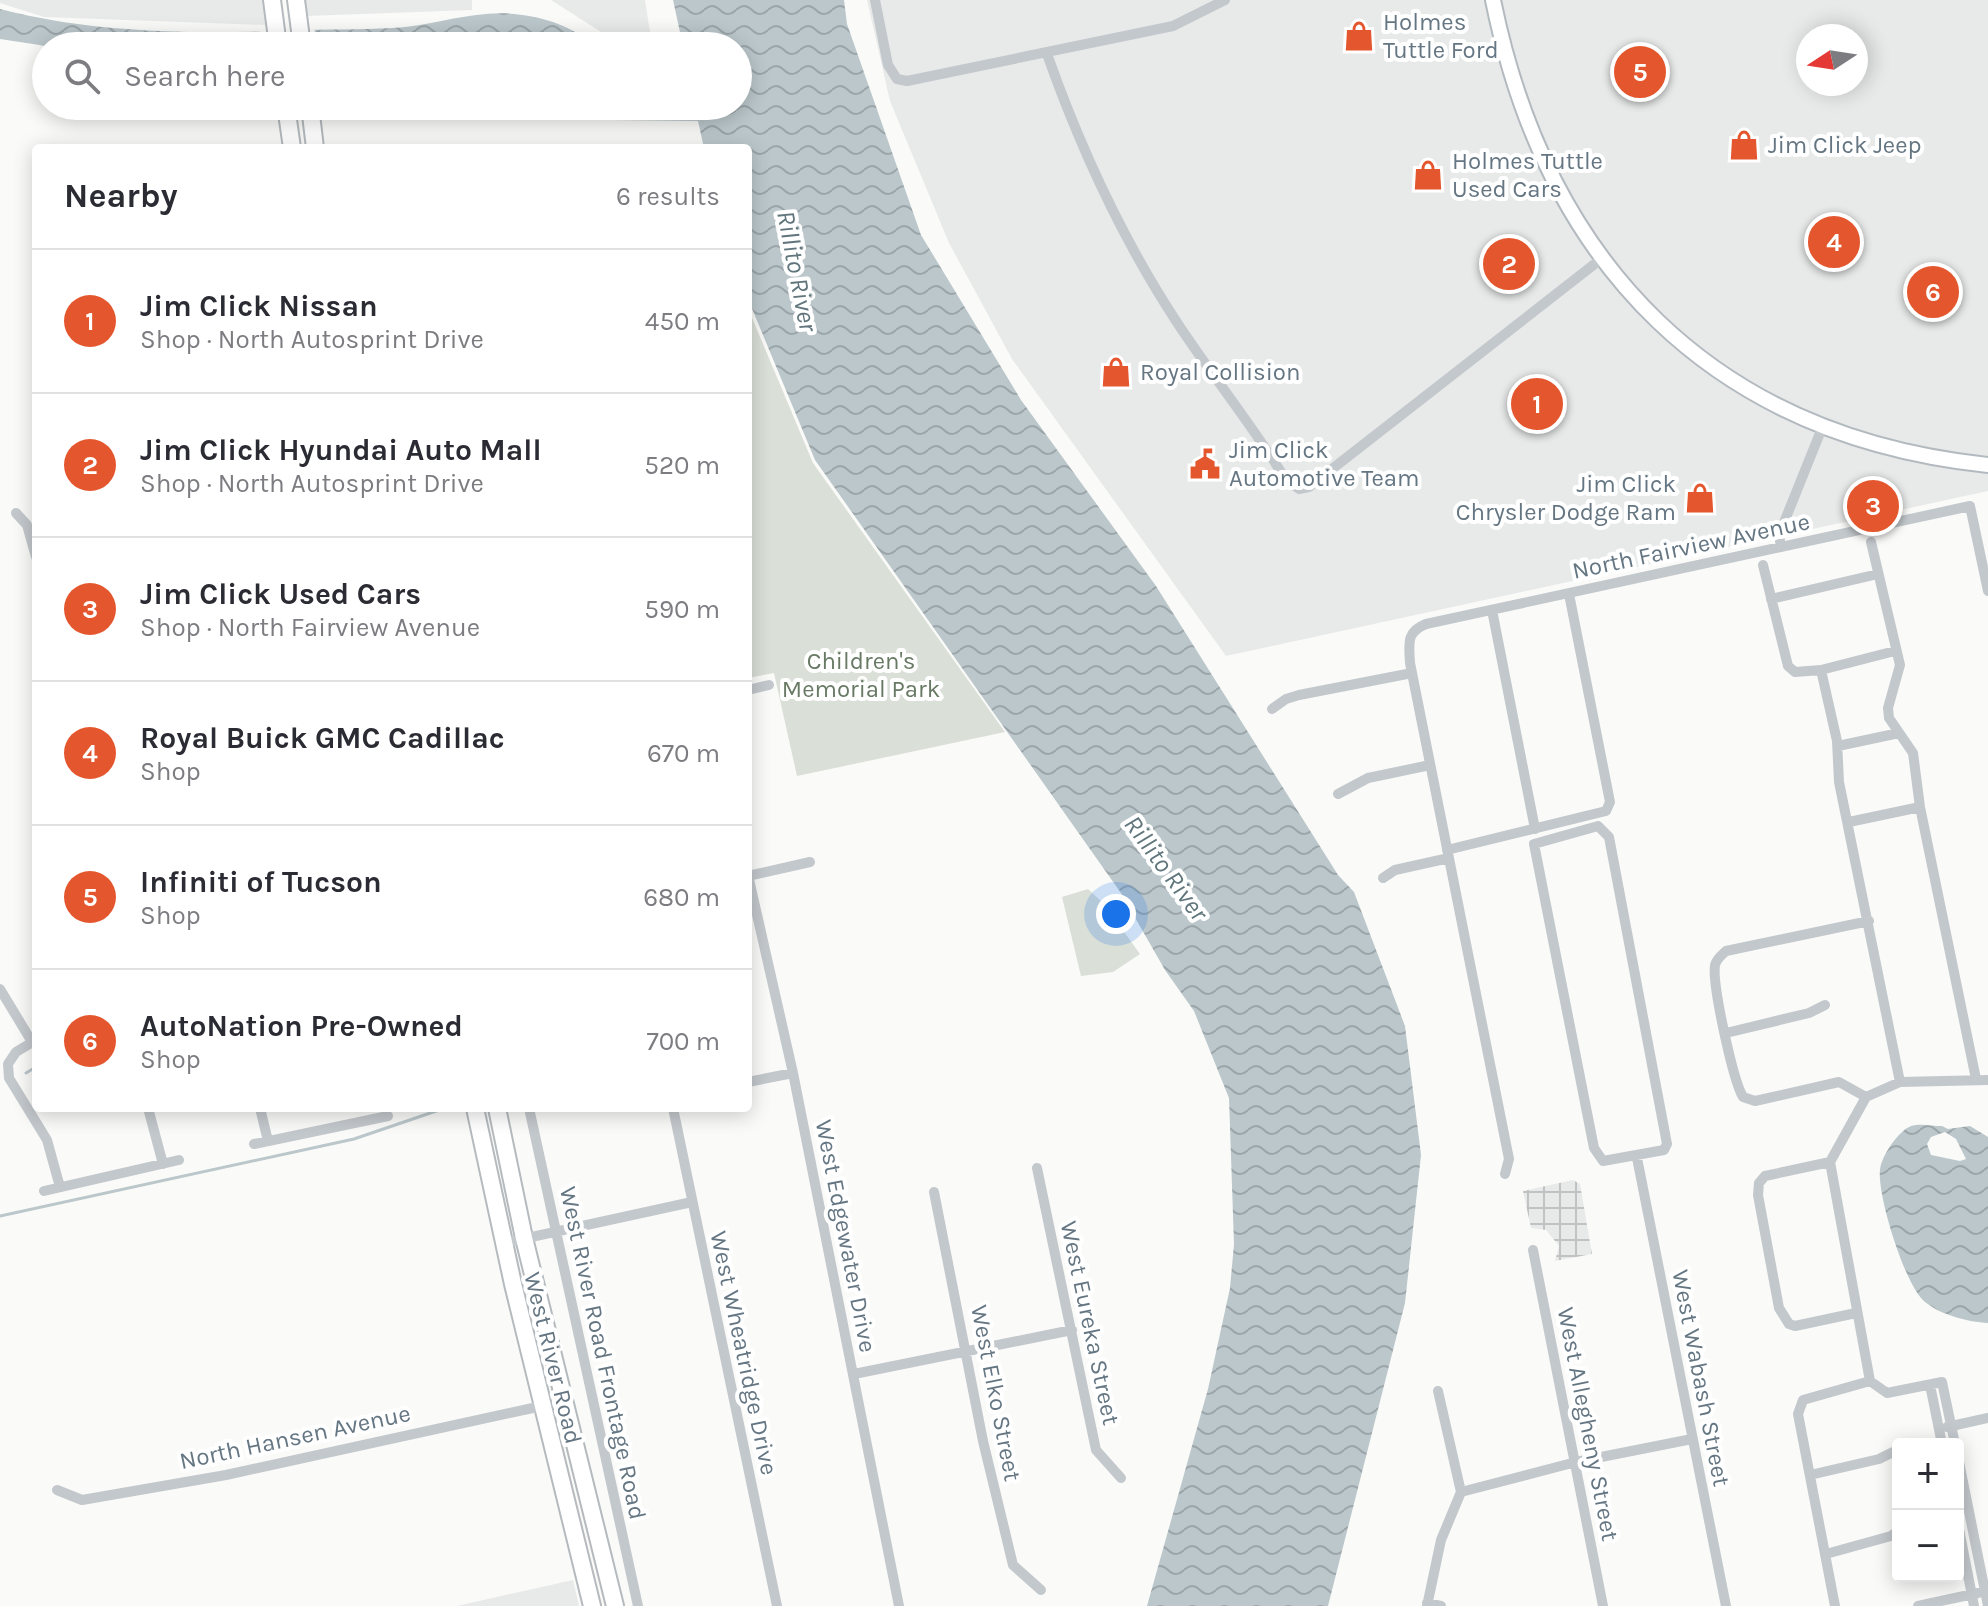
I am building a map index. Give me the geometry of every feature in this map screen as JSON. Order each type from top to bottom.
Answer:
[{"type":"main road","points":[[297,7],[300,32]]},
{"type":"main road","points":[[273,8],[276,32]]},
{"type":"main road","points":[[288,120],[291,144]]},
{"type":"main road","points":[[312,120],[315,144]]},
{"type":"main road","name":"West River Road","points":[[476,1112],[542,1406],[592,1606]]},
{"type":"main road","name":"West River Road","points":[[498,1112],[524,1238],[615,1606]]},
{"type":"street","points":[[875,0],[888,65],[897,79],[907,81],[1173,26],[1225,0]]},
{"type":"street","points":[[1493,0],[1520,101],[1549,173],[1601,259],[1647,311],[1702,360],[1755,394],[1822,428],[1896,451],[1988,465]]},
{"type":"street","points":[[1047,54],[1073,128],[1116,222],[1179,326],[1286,480],[1299,489],[1309,487],[1601,259]]},
{"type":"street","points":[[1781,547],[1779,535],[1822,428]]},
{"type":"street","name":"North Fairview Avenue","points":[[1412,673],[1408,638],[1426,624],[1970,506],[1988,591]]},
{"type":"street","points":[[16,513],[27,525],[32,543]]},
{"type":"street","points":[[1871,542],[1899,673],[1888,708],[1899,733],[1913,753],[1920,807],[1976,1079]]},
{"type":"street","points":[[1763,565],[1788,666],[1795,672],[1821,670],[1895,651]]},
{"type":"street","points":[[1771,599],[1878,574]]},
{"type":"street","points":[[1383,878],[1395,870],[1448,854],[1606,811],[1610,802],[1569,594]]},
{"type":"street","points":[[1492,610],[1535,829]]},
{"type":"street","points":[[1821,670],[1838,746],[1839,782],[1900,1082]]},
{"type":"street","points":[[1272,709],[1286,699],[1299,695],[1412,673],[1509,1159],[1505,1174]]},
{"type":"street","points":[[752,689],[769,685]]},
{"type":"street","points":[[1838,746],[1899,733]]},
{"type":"street","points":[[1338,794],[1368,778],[1430,765]]},
{"type":"street","points":[[1849,822],[1920,807]]},
{"type":"street","points":[[1598,826],[1609,837],[1667,1144],[1664,1150],[1637,1158],[1603,1161],[1594,1148],[1534,844],[1598,826]]},
{"type":"street","points":[[752,874],[810,862]]},
{"type":"street","name":"West Edgewater Drive","points":[[752,893],[793,1073],[899,1606]]},
{"type":"street","points":[[1866,1097],[1839,1082],[1755,1101],[1743,1097],[1737,1086],[1715,970],[1716,960],[1726,951],[1869,921]]},
{"type":"street","points":[[0,989],[32,1038]]},
{"type":"street","points":[[1726,1033],[1809,1013],[1825,1005]]},
{"type":"street","points":[[32,1042],[4,1063],[9,1078],[47,1140],[60,1187]]},
{"type":"street","points":[[752,1081],[793,1073]]},
{"type":"street","points":[[1954,1438],[1942,1382],[1887,1393],[1870,1381],[1830,1162],[1866,1097],[1900,1082],[1988,1080]]},
{"type":"street","points":[[149,1112],[163,1164]]},
{"type":"street","points":[[261,1112],[268,1141]]},
{"type":"street","name":"West River Road Frontage Road","points":[[530,1112],[638,1606]]},
{"type":"street","name":"West Wheatridge Drive","points":[[674,1112],[777,1606]]},
{"type":"street","points":[[254,1144],[372,1113],[388,1116]]},
{"type":"street","name":"West Wabash Street","points":[[1637,1158],[1726,1606]]},
{"type":"street","points":[[44,1191],[179,1160]]},
{"type":"street","points":[[1830,1162],[1765,1176],[1759,1183],[1758,1195],[1779,1308],[1785,1320],[1795,1326],[1856,1313]]},
{"type":"street","name":"West Eureka Street","points":[[1037,1168],[1096,1450],[1121,1478]]},
{"type":"street","name":"West Elko Street","points":[[934,1192],[968,1350],[983,1441],[1013,1565],[1041,1590]]},
{"type":"street","points":[[504,1243],[692,1202]]},
{"type":"street","name":"West Allegheny Street","points":[[1533,1250],[1603,1606]]},
{"type":"street","points":[[854,1374],[1072,1330]]},
{"type":"street","points":[[1835,1606],[1800,1405],[1809,1398],[1870,1381]]},
{"type":"street","points":[[1930,1385],[1941,1438]]},
{"type":"street","points":[[1438,1391],[1461,1492],[1441,1540],[1427,1605],[1441,1606]]},
{"type":"street","name":"North Hansen Avenue","points":[[57,1490],[82,1500],[226,1475],[542,1406]]},
{"type":"street","points":[[1939,1429],[1988,1418]]},
{"type":"street","points":[[1461,1492],[1576,1462],[1692,1439]]},
{"type":"street","points":[[1810,1475],[1879,1459],[1892,1452]]},
{"type":"street","points":[[1964,1487],[1988,1606]]},
{"type":"street","points":[[1826,1554],[1892,1535]]},
{"type":"street","points":[[1964,1554],[1974,1606]]},
{"type":"street","points":[[1918,1606],[1985,1591]]},
{"type":"shaded area","points":[[0,0],[262,0],[266,25],[44,17],[0,3]]},
{"type":"shaded area","points":[[305,0],[472,0],[472,10],[307,16]]},
{"type":"shaded area","points":[[551,0],[645,0],[650,32],[601,32]]},
{"type":"shaded area","points":[[867,0],[1988,0],[1988,491],[1226,656],[1012,359],[949,243],[890,101]]},
{"type":"shaded area","points":[[1573,1180],[1580,1184],[1592,1254],[1555,1261],[1559,1246],[1546,1230],[1531,1228],[1523,1191]]},
{"type":"shaded area","points":[[573,1580],[579,1606],[457,1606]]},
{"type":"green space","name":"Children's Memorial Park","points":[[752,318],[813,463],[1005,732],[797,776],[774,673],[752,677]]},
{"type":"green space","points":[[1088,889],[1104,904],[1140,954],[1113,972],[1081,976],[1062,897]]},
{"type":"water","name":"Rillito River","points":[[673,0],[844,0],[847,24],[921,235],[1021,400],[1156,586],[1338,875],[1354,892],[1405,1026],[1421,1155],[1405,1303],[1328,1606],[1147,1606],[1208,1389],[1230,1288],[1234,1244],[1229,1098],[1194,1011],[1165,970],[1121,893],[815,460],[752,309],[752,144],[703,144],[698,121],[610,120],[752,120],[752,32],[680,32]]},
{"type":"water","points":[[0,9],[76,24],[192,32],[32,32],[32,44],[0,39]]},
{"type":"water","points":[[501,13],[558,24],[576,32],[192,32],[393,28]]},
{"type":"water","points":[[1911,1126],[1942,1126],[1948,1129],[1970,1126],[1988,1137],[1988,1323],[1939,1311],[1917,1293],[1901,1260],[1883,1199],[1881,1165],[1896,1139]],"holes":[[[1945,1132],[1956,1139],[1966,1159],[1960,1161],[1931,1155],[1927,1144],[1931,1137]]]},
{"type":"pier","points":[[314,26],[315,32],[259,32],[259,28]]},
{"type":"waterway","points":[[26,1073],[32,1069]]},
{"type":"waterway","points":[[0,1216],[354,1139],[433,1112]]},
{"type":"place","name":"Holmes Tuttle Ford","points":[[1359,36]]},
{"type":"place","name":"Infiniti of Tucson","points":[[1640,72]]},
{"type":"place","name":"Jim Click Jeep","points":[[1744,145]]},
{"type":"place","name":"Holmes Tuttle Used Cars","points":[[1428,175]]},
{"type":"place","name":"Royal Buick GMC Cadillac","points":[[1834,242]]},
{"type":"place","name":"Jim Click Hyundai Auto Mall","points":[[1509,264]]},
{"type":"place","name":"AutoNation Pre-Owned","points":[[1933,292]]},
{"type":"place","name":"Royal Collision","points":[[1116,372]]},
{"type":"place","name":"Jim Click Nissan","points":[[1537,404]]},
{"type":"place","name":"Jim Click Automotive Team","points":[[1205,464]]},
{"type":"place","name":"Jim Click Chrysler Dodge Ram","points":[[1700,498]]},
{"type":"place","name":"Jim Click Used Cars","points":[[1873,506]]}]
